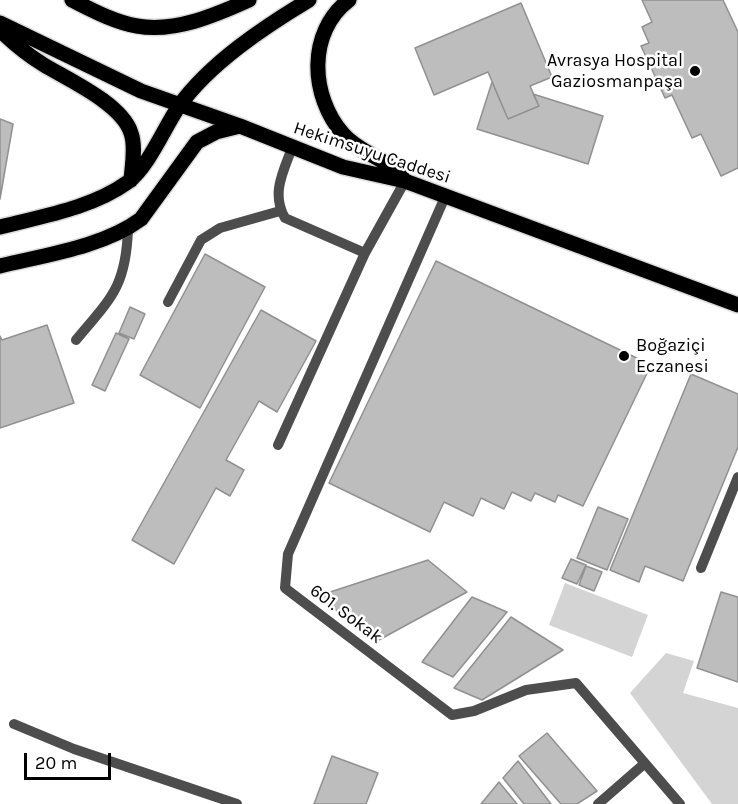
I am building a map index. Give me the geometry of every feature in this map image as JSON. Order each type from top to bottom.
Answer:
[{"type":"main road","points":[[72,0],[100,14],[136,26],[152,27],[198,20],[249,0]]},
{"type":"main road","points":[[0,227],[91,202],[131,180],[146,161],[180,104],[203,80],[247,41],[309,0]]},
{"type":"main road","points":[[349,0],[339,7],[327,24],[320,44],[317,70],[322,95],[343,135],[366,153],[398,171],[405,181]]},
{"type":"main road","name":"Hekimsuyu Caddesi","points":[[0,23],[141,91],[240,126],[343,167],[405,181],[738,304]]},
{"type":"main road","points":[[0,30],[42,64],[106,104],[121,117],[131,133],[133,157],[131,180]]},
{"type":"main road","points":[[0,266],[108,238],[128,229],[141,219],[197,142],[216,132],[240,126]]},
{"type":"street","points":[[292,148],[278,188],[277,199],[280,211],[292,222],[366,253]]},
{"type":"street","points":[[278,445],[366,253],[405,181]]},
{"type":"street","name":"601. Sokak","points":[[445,197],[288,554],[285,588],[452,715],[474,711],[526,690],[576,683],[644,764]]},
{"type":"street","points":[[168,302],[201,240],[220,228],[280,211]]},
{"type":"street","points":[[76,340],[113,296],[118,286],[127,253],[128,229]]},
{"type":"street","points":[[701,568],[738,477]]},
{"type":"street","points":[[14,724],[74,749],[237,804]]},
{"type":"street","points":[[598,804],[644,764],[680,804]]},
{"type":"shaded area","points":[[565,583],[648,615],[632,657],[549,625]]},
{"type":"shaded area","points":[[666,653],[694,661],[683,693],[738,708],[738,804],[712,804],[630,693]]},
{"type":"building","name":"Avrasya Hospital Gaziosmanpaşa","points":[[642,0],[723,0],[738,32],[738,168],[721,176],[701,134],[692,138],[672,95],[665,98],[641,46],[649,43],[642,27],[652,22]]},
{"type":"building","points":[[521,3],[552,77],[530,86],[539,106],[508,119],[488,72],[434,95],[415,48]]},
{"type":"building","points":[[492,82],[508,119],[539,106],[533,94],[603,116],[588,164],[477,129]]},
{"type":"building","points":[[0,119],[13,124],[0,199]]},
{"type":"building","points":[[205,254],[265,287],[200,408],[140,375]]},
{"type":"building","points":[[436,261],[651,365],[583,506],[558,495],[555,502],[535,493],[531,501],[512,492],[504,509],[481,498],[473,516],[444,502],[430,532],[329,483]]},
{"type":"building","points":[[130,307],[145,314],[134,339],[119,333]]},
{"type":"building","points":[[261,310],[316,341],[277,412],[259,401],[226,460],[244,470],[230,496],[216,488],[174,564],[132,540]]},
{"type":"building","points":[[47,325],[74,403],[0,428],[0,336],[2,340]]},
{"type":"building","points":[[116,333],[129,339],[105,391],[92,385]]},
{"type":"building","points":[[691,374],[738,394],[738,447],[683,581],[645,566],[639,582],[610,570]]},
{"type":"building","points":[[598,507],[628,519],[607,570],[577,558]]},
{"type":"building","points":[[571,559],[586,565],[577,584],[562,578]]},
{"type":"building","points":[[428,560],[467,592],[377,641],[318,596]]},
{"type":"building","points":[[586,566],[602,572],[594,591],[579,585]]},
{"type":"building","points":[[721,592],[738,597],[738,682],[697,668]]},
{"type":"building","points":[[472,597],[507,612],[453,677],[422,662]]},
{"type":"building","points":[[511,617],[563,650],[482,700],[454,688]]},
{"type":"building","points":[[547,733],[597,791],[577,804],[561,804],[519,756]]},
{"type":"building","points":[[332,756],[378,773],[366,804],[314,804]]},
{"type":"building","points":[[518,761],[551,804],[524,804],[503,778]]},
{"type":"building","points":[[499,782],[517,804],[481,804]]},
{"type":"place","name":"Avrasya Hospital Gaziosmanpaşa","points":[[695,71]]},
{"type":"place","name":"Boğaziçi Eczanesi","points":[[624,356]]}]
